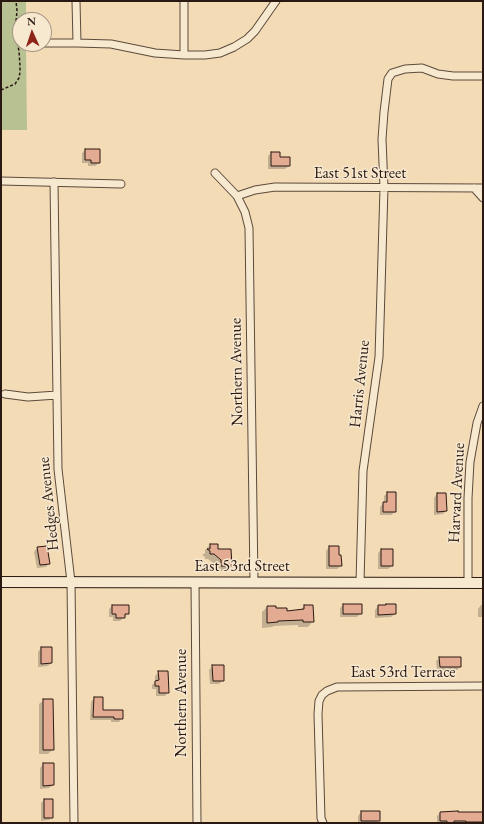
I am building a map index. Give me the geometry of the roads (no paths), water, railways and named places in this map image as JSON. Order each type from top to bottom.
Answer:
[{"type":"street","points":[[76,1],[77,43]]},
{"type":"street","points":[[184,1],[184,55]]},
{"type":"street","points":[[52,43],[111,44],[154,54],[205,55],[220,53],[247,39],[255,31],[276,1]]},
{"type":"street","name":"Harris Avenue","points":[[360,582],[363,470],[379,357],[384,188],[382,139],[388,79],[392,73],[405,68],[422,68],[438,74],[454,76],[483,76]]},
{"type":"street","name":"Northern Avenue","points":[[215,173],[237,196],[245,212],[249,228],[254,582]]},
{"type":"street","points":[[1,181],[121,184]]},
{"type":"street","name":"Hedges Avenue","points":[[54,182],[58,469],[71,582],[74,823]]},
{"type":"street","name":"East 51st Street","points":[[237,196],[255,190],[275,187],[483,188]]},
{"type":"street","points":[[474,188],[483,198]]},
{"type":"street","points":[[5,394],[28,397],[57,395]]},
{"type":"street","name":"Harvard Avenue","points":[[468,583],[468,498],[470,462],[477,423],[483,406]]},
{"type":"street","name":"East 53rd Street","points":[[1,582],[483,583]]},
{"type":"street","name":"Northern Avenue","points":[[195,582],[197,823]]},
{"type":"street","name":"East 53rd Terrace","points":[[323,823],[321,818],[318,714],[319,701],[325,692],[336,687],[483,686]]}]
